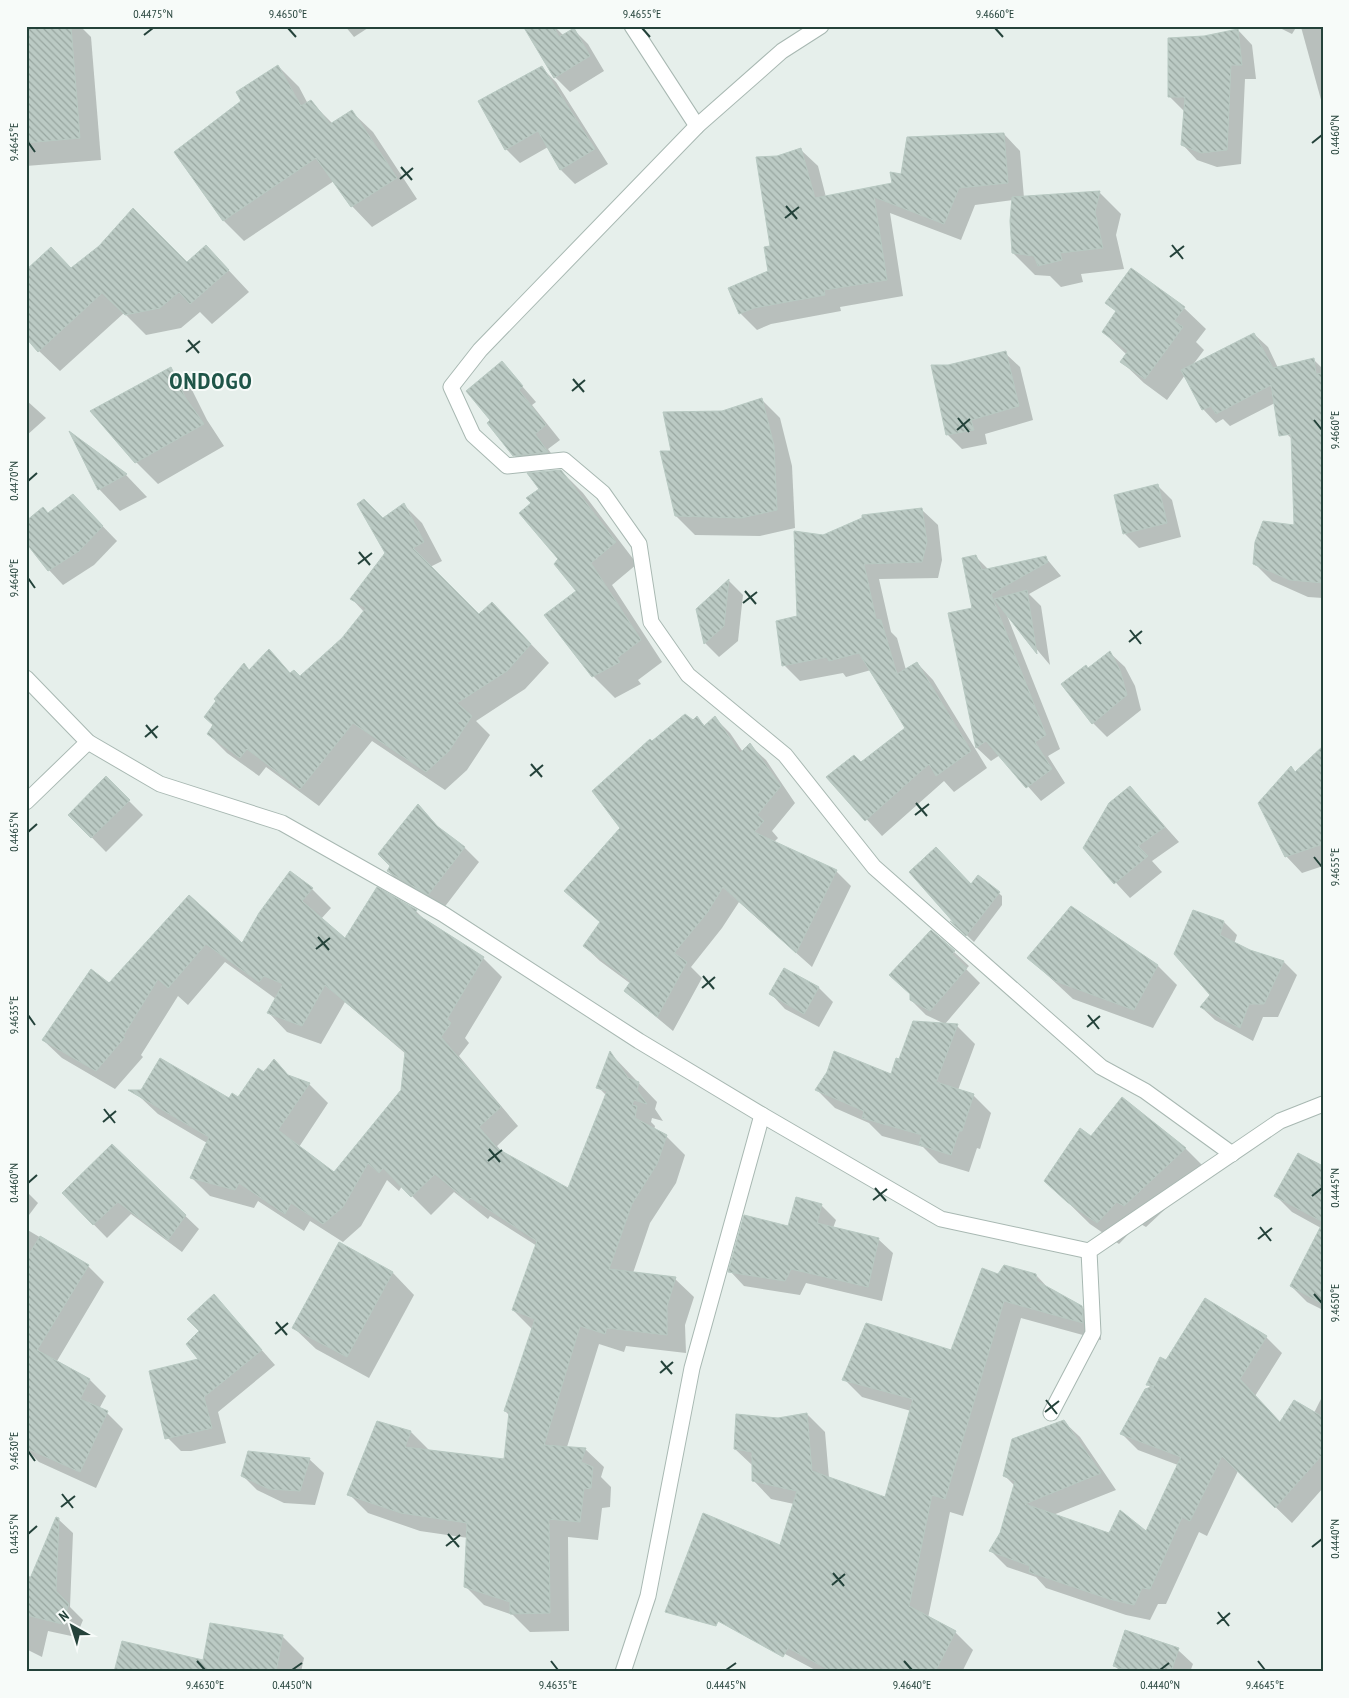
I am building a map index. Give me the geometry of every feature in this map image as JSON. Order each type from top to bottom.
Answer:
[{"type":"street","points":[[632,26],[696,126]]},
{"type":"street","points":[[821,26],[782,51],[696,126],[480,350],[451,387],[473,435],[507,466],[564,460],[603,493],[639,544],[651,622],[688,675],[785,755],[874,868],[1101,1067],[1144,1091],[1232,1154]]},
{"type":"street","points":[[26,678],[88,742],[160,784],[282,823],[443,914],[639,1040],[762,1115],[940,1219],[1089,1251],[1280,1121],[1323,1104]]},
{"type":"street","points":[[26,802],[88,742]]},
{"type":"street","points":[[623,1672],[648,1596],[692,1368],[762,1115]]},
{"type":"street","points":[[1051,1413],[1093,1333],[1089,1251]]},
{"type":"building","points":[[26,26],[71,26],[80,138],[26,143]]},
{"type":"building","points":[[523,26],[553,26],[559,37],[574,28],[590,56],[554,78]]},
{"type":"building","points":[[1238,29],[1242,65],[1231,65],[1227,150],[1201,153],[1181,145],[1185,97],[1168,97],[1168,38],[1204,36]]},
{"type":"building","points":[[278,65],[301,106],[311,100],[330,124],[352,110],[397,178],[351,207],[316,158],[223,221],[174,152],[241,101],[236,92]]},
{"type":"building","points":[[542,66],[595,149],[560,170],[538,131],[505,150],[478,101]]},
{"type":"building","points":[[1004,133],[1008,183],[959,188],[944,224],[874,197],[887,280],[824,290],[825,295],[754,308],[739,314],[728,288],[768,271],[764,247],[770,246],[756,157],[777,156],[801,148],[815,198],[892,183],[890,172],[901,174],[907,137]]},
{"type":"building","points":[[1100,191],[1095,212],[1103,248],[1060,253],[1062,260],[1038,266],[1034,256],[1012,253],[1010,221],[1012,197]]},
{"type":"building","points":[[133,208],[187,262],[206,245],[229,270],[190,304],[179,292],[160,308],[125,315],[102,293],[38,352],[26,338],[26,270],[51,247],[71,268],[99,246]]},
{"type":"building","points":[[1131,268],[1185,307],[1174,321],[1183,327],[1145,379],[1120,362],[1128,351],[1102,332],[1116,311],[1105,303]]},
{"type":"building","points":[[1254,333],[1273,368],[1314,358],[1316,374],[1323,373],[1323,583],[1290,580],[1253,564],[1255,542],[1263,521],[1294,525],[1291,434],[1279,436],[1271,385],[1216,414],[1211,406],[1202,410],[1181,370]]},
{"type":"building","points":[[1006,351],[1019,406],[971,420],[974,430],[946,435],[931,365],[948,365]]},
{"type":"building","points":[[502,361],[523,386],[519,390],[546,425],[535,434],[548,452],[513,456],[487,423],[490,420],[466,391]]},
{"type":"building","points":[[171,367],[185,397],[204,424],[135,463],[90,411]]},
{"type":"building","points":[[762,398],[774,446],[777,510],[741,518],[675,516],[660,451],[671,451],[663,412],[722,411]]},
{"type":"building","points":[[69,431],[127,474],[98,490]]},
{"type":"building","points":[[561,470],[616,542],[591,563],[641,640],[617,658],[620,662],[592,677],[544,615],[576,591],[554,564],[558,559],[519,513],[531,503],[526,498],[539,489],[527,473]]},
{"type":"building","points":[[1158,484],[1167,523],[1123,534],[1114,495]]},
{"type":"building","points":[[73,494],[103,526],[79,551],[48,571],[26,543],[26,521],[43,507],[48,513]]},
{"type":"building","points":[[364,499],[383,518],[404,503],[424,542],[413,548],[479,614],[492,602],[531,644],[507,671],[457,703],[472,716],[449,751],[426,772],[353,723],[300,789],[247,749],[240,758],[207,734],[213,725],[204,717],[216,701],[214,699],[244,663],[249,670],[269,649],[290,673],[294,670],[300,676],[342,638],[366,608],[350,599],[385,553],[357,504]]},
{"type":"building","points":[[922,508],[927,542],[922,562],[864,564],[876,619],[881,620],[897,674],[917,662],[971,751],[936,776],[929,764],[865,821],[826,777],[854,755],[861,762],[905,728],[859,653],[829,661],[827,657],[782,666],[776,621],[797,616],[794,531],[823,535],[862,518],[862,515]]},
{"type":"building","points":[[976,555],[982,570],[1046,556],[1048,562],[991,594],[1046,735],[1035,742],[1052,769],[1026,788],[986,741],[976,748],[948,613],[972,608],[962,558]]},
{"type":"building","points":[[729,579],[724,626],[704,644],[696,609]]},
{"type":"building","points":[[1027,590],[1037,654],[994,599]]},
{"type":"building","points":[[1110,651],[1120,670],[1127,695],[1092,724],[1061,684],[1086,665],[1088,668]]},
{"type":"building","points":[[685,714],[693,720],[697,716],[704,726],[715,716],[740,753],[750,743],[781,786],[757,815],[764,821],[754,832],[837,870],[796,953],[723,887],[707,913],[674,953],[687,962],[657,1017],[624,991],[631,981],[583,946],[600,922],[564,891],[620,828],[592,791],[650,739],[652,741]]},
{"type":"building","points":[[1323,746],[1323,844],[1285,857],[1258,803],[1291,766],[1295,772]]},
{"type":"building","points":[[106,776],[130,800],[91,838],[68,815]]},
{"type":"building","points":[[1130,786],[1165,827],[1138,846],[1148,856],[1114,884],[1083,848],[1109,803]]},
{"type":"building","points":[[418,804],[437,826],[465,847],[428,895],[387,871],[390,866],[378,854]]},
{"type":"building","points":[[936,847],[971,884],[978,875],[1000,892],[966,936],[950,921],[955,924],[909,872]]},
{"type":"building","points":[[290,871],[313,888],[302,901],[345,938],[377,887],[417,910],[415,913],[484,957],[447,1019],[451,1023],[441,1037],[501,1107],[479,1127],[498,1149],[568,1188],[607,1091],[596,1088],[610,1051],[628,1078],[639,1082],[637,1090],[647,1104],[634,1100],[632,1105],[637,1106],[635,1118],[667,1135],[657,1164],[632,1204],[609,1269],[676,1277],[667,1306],[667,1335],[607,1328],[605,1334],[580,1326],[544,1445],[586,1448],[581,1462],[593,1467],[591,1488],[584,1489],[580,1522],[549,1519],[550,1613],[510,1614],[510,1602],[464,1587],[467,1523],[401,1513],[347,1495],[377,1421],[411,1431],[405,1447],[504,1459],[509,1412],[504,1411],[535,1319],[512,1310],[537,1241],[471,1198],[468,1201],[435,1174],[411,1197],[383,1168],[379,1173],[368,1163],[343,1207],[323,1224],[291,1203],[285,1214],[239,1183],[235,1190],[190,1178],[209,1137],[128,1090],[141,1090],[160,1058],[229,1098],[232,1093],[238,1097],[258,1068],[264,1072],[274,1059],[288,1075],[310,1083],[278,1130],[334,1172],[401,1090],[405,1052],[325,985],[302,1026],[267,1013],[283,984],[264,976],[259,982],[206,944],[168,988],[158,979],[123,1036],[125,1037],[96,1071],[42,1040],[91,969],[109,983],[189,895],[242,943],[259,913]]},
{"type":"building","points":[[1071,906],[1158,965],[1134,1010],[1055,981],[1027,958]]},
{"type":"building","points":[[1193,910],[1224,921],[1220,935],[1250,950],[1284,961],[1264,1004],[1249,1004],[1240,1028],[1200,1007],[1210,995],[1174,954]]},
{"type":"building","points":[[931,930],[955,951],[952,954],[967,968],[930,1011],[910,1000],[910,994],[889,975]]},
{"type":"building","points":[[784,968],[819,987],[804,1014],[769,994]]},
{"type":"building","points":[[913,1021],[958,1024],[936,1082],[974,1094],[962,1131],[959,1131],[951,1155],[919,1145],[922,1135],[862,1118],[864,1111],[815,1090],[827,1072],[834,1051],[891,1074],[896,1058],[899,1059]]},
{"type":"building","points":[[1122,1097],[1186,1148],[1124,1206],[1117,1202],[1097,1223],[1067,1202],[1044,1181],[1080,1128],[1091,1136]]},
{"type":"building","points":[[112,1144],[186,1215],[168,1240],[118,1202],[93,1225],[62,1193]]},
{"type":"building","points":[[1298,1153],[1323,1166],[1323,1222],[1274,1196]]},
{"type":"building","points":[[796,1197],[822,1204],[817,1223],[879,1238],[868,1287],[791,1269],[785,1281],[728,1272],[744,1215],[788,1226]]},
{"type":"building","points":[[1323,1222],[1323,1304],[1290,1286]]},
{"type":"building","points":[[40,1236],[89,1265],[37,1350],[90,1379],[80,1399],[108,1411],[80,1472],[26,1448],[26,1259]]},
{"type":"building","points":[[339,1242],[393,1272],[347,1357],[292,1328]]},
{"type":"building","points":[[1004,1265],[1036,1274],[1037,1281],[1082,1306],[1083,1323],[1004,1301],[945,1499],[932,1495],[909,1606],[956,1631],[935,1672],[833,1672],[788,1648],[783,1657],[718,1621],[716,1626],[665,1612],[703,1513],[780,1545],[797,1491],[752,1481],[752,1452],[734,1449],[736,1414],[778,1418],[807,1413],[812,1471],[885,1497],[913,1399],[842,1380],[866,1323],[951,1350],[982,1268],[998,1274]]},
{"type":"building","points":[[214,1294],[262,1350],[204,1397],[212,1428],[165,1439],[149,1371],[198,1359],[186,1344],[199,1331],[187,1319]]},
{"type":"building","points":[[1205,1298],[1267,1336],[1240,1379],[1280,1422],[1294,1400],[1323,1417],[1323,1454],[1275,1508],[1222,1456],[1190,1521],[1182,1517],[1150,1589],[1142,1588],[1134,1605],[1109,1599],[1029,1572],[1030,1566],[989,1551],[1000,1533],[1015,1481],[1003,1476],[1012,1439],[1064,1420],[1101,1473],[1025,1504],[1109,1533],[1120,1510],[1146,1531],[1181,1457],[1120,1434],[1145,1389],[1154,1386],[1146,1385],[1160,1357],[1166,1360]]},
{"type":"building","points":[[248,1451],[310,1458],[300,1491],[269,1489],[241,1476]]},
{"type":"building","points":[[56,1517],[59,1518],[56,1591],[69,1604],[62,1624],[26,1615],[26,1588]]},
{"type":"building","points":[[210,1623],[283,1635],[276,1672],[114,1672],[122,1641],[203,1660]]},
{"type":"building","points":[[1125,1630],[1179,1648],[1171,1672],[1132,1672],[1113,1666]]},
{"type":"district","name":"ONDOGO","points":[[211,381]]}]
